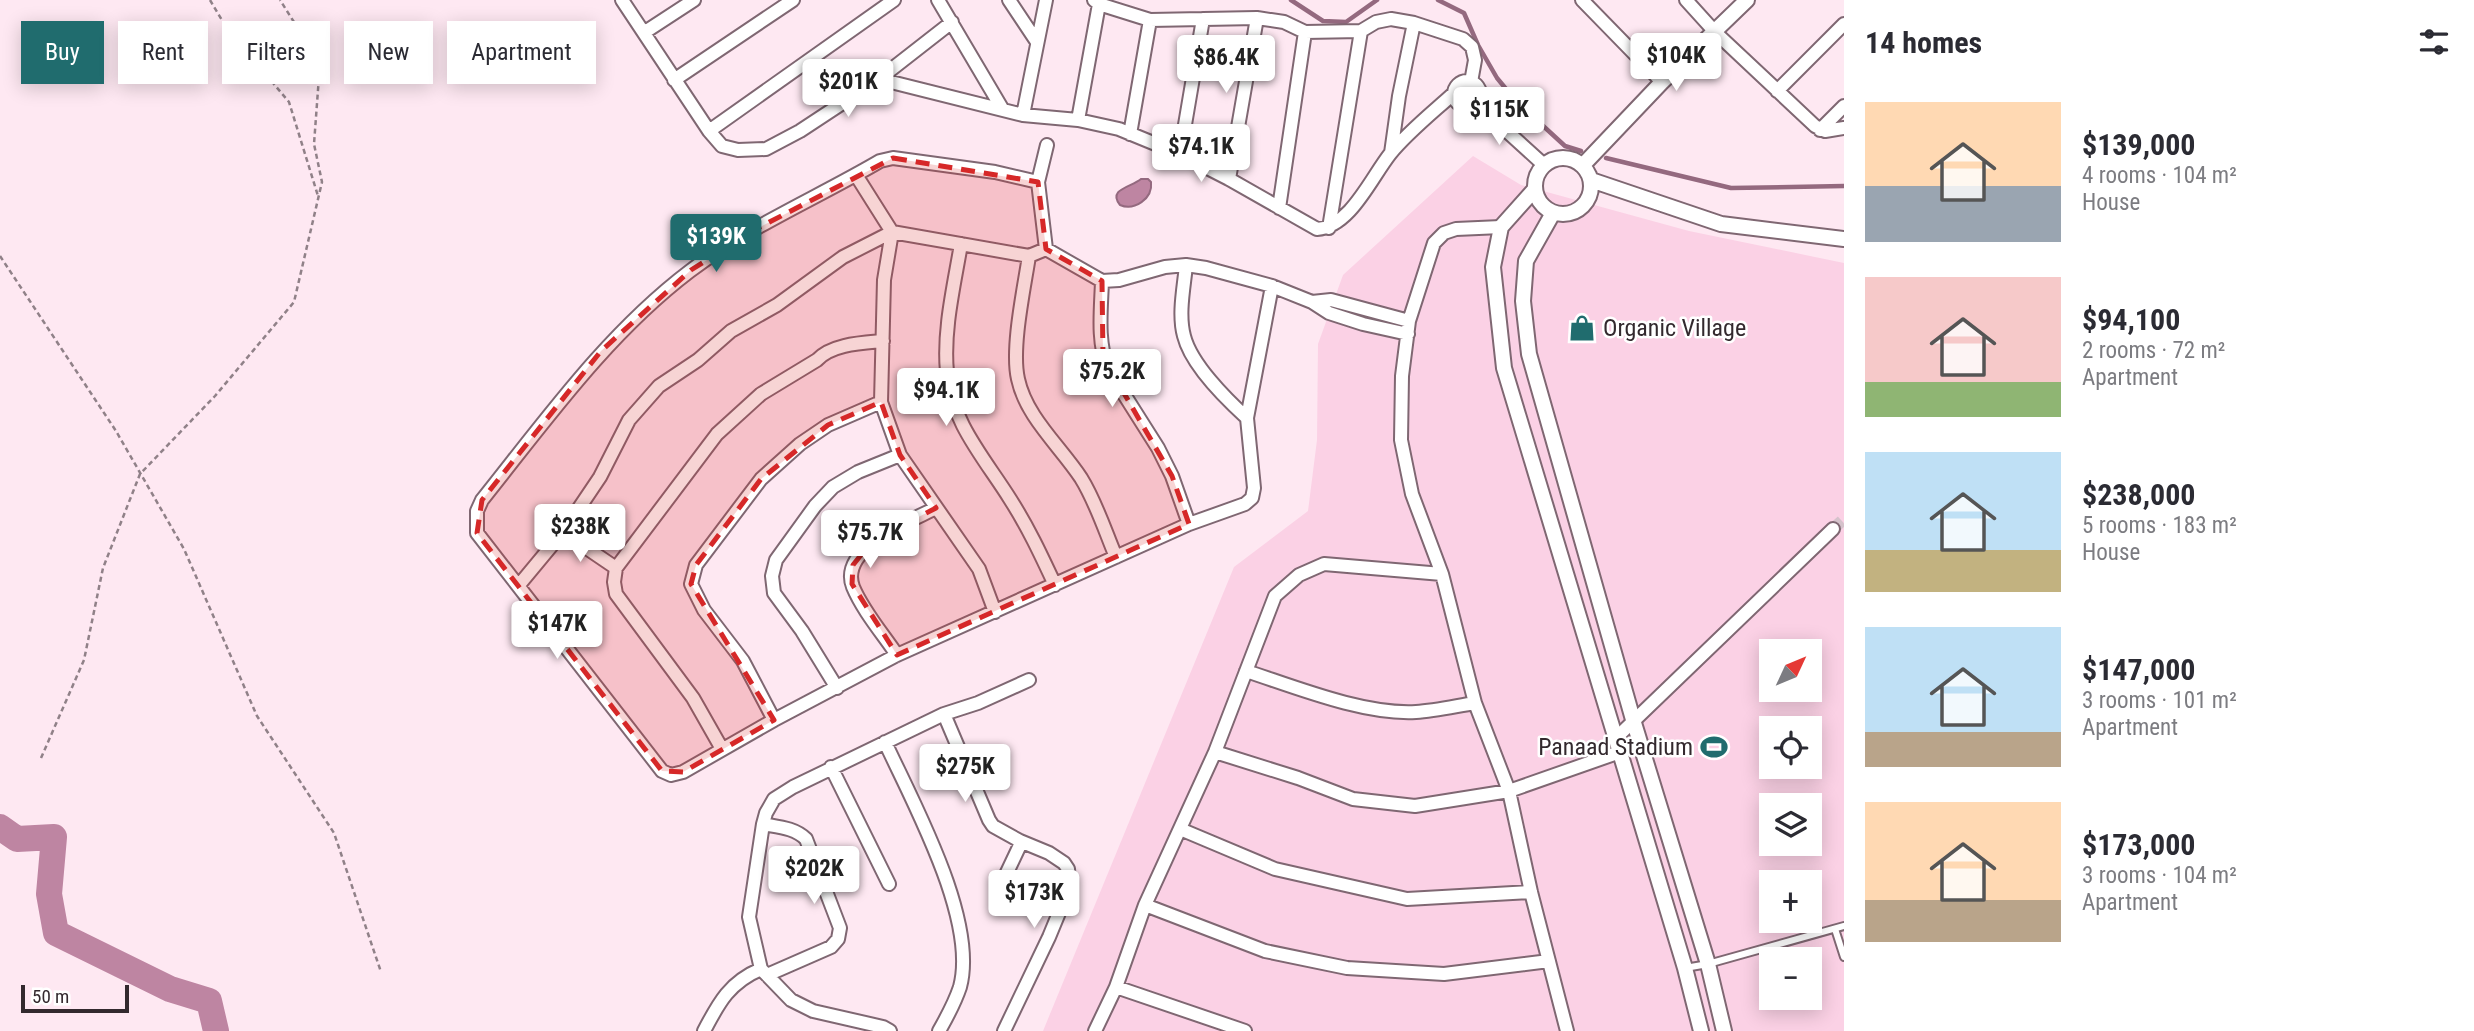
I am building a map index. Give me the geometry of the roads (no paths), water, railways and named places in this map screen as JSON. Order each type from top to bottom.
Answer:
[{"type":"street","points":[[622,0],[709,131],[722,146],[738,150],[766,149],[800,131],[879,79],[952,22]]},
{"type":"street","points":[[645,32],[694,0]]},
{"type":"street","points":[[674,80],[793,0]]},
{"type":"street","points":[[709,131],[894,0]]},
{"type":"street","points":[[938,0],[1003,110]]},
{"type":"street","points":[[1009,0],[1037,42]]},
{"type":"street","points":[[1023,115],[1046,0]]},
{"type":"street","points":[[1582,0],[1662,82]]},
{"type":"street","points":[[1686,0],[1715,32],[1820,130],[1844,128]]},
{"type":"street","points":[[1583,165],[1662,82],[1747,0]]},
{"type":"street","points":[[1078,120],[1097,2],[1150,20],[1257,18],[1284,22],[1305,32],[1361,31],[1376,22],[1391,19],[1414,23],[1463,39],[1472,47],[1475,60],[1471,82]]},
{"type":"street","points":[[1229,179],[1257,18]]},
{"type":"street","points":[[1180,154],[1203,19]]},
{"type":"street","points":[[1130,134],[1150,20]]},
{"type":"street","points":[[1391,153],[1414,23]]},
{"type":"street","points":[[1777,91],[1844,24]]},
{"type":"street","points":[[1329,228],[1361,31]]},
{"type":"street","points":[[1279,208],[1305,32]]},
{"type":"street","points":[[879,79],[1023,115],[1102,124],[1180,154],[1317,229],[1329,228],[1356,203],[1391,153],[1452,94],[1456,85],[1464,81],[1471,82],[1478,87],[1480,97],[1477,104],[1467,108],[1458,105],[1452,94]]},
{"type":"street","points":[[1477,104],[1544,165]]},
{"type":"street","points":[[1820,130],[1844,106]]},
{"type":"street","points":[[1046,249],[1038,182],[1047,145]]},
{"type":"street","points":[[1038,182],[995,172],[893,158],[880,161],[760,227],[691,270],[601,351],[482,500],[477,511],[477,533],[662,771],[671,775],[683,772],[897,655],[1188,524],[1245,504],[1252,498],[1254,488],[1247,418],[1272,286]]},
{"type":"street","points":[[1555,159],[1570,159],[1583,165],[1591,180],[1591,192],[1583,207],[1565,214],[1553,213],[1541,203],[1535,189],[1536,178],[1544,165],[1555,159]]},
{"type":"street","points":[[856,176],[892,232],[884,280],[881,402],[900,455],[979,569],[995,612]]},
{"type":"street","points":[[1591,180],[1721,223],[1844,239]]},
{"type":"street","points":[[1535,189],[1501,228],[1493,267],[1504,368],[1685,968],[1701,1031]]},
{"type":"street","points":[[1553,213],[1526,261],[1522,301],[1529,354],[1634,723],[1708,964],[1724,1031]]},
{"type":"street","points":[[1501,228],[1456,229],[1444,233],[1434,243],[1408,327],[1402,376],[1401,440],[1412,494],[1442,574],[1475,703],[1509,791],[1531,892],[1567,1031]]},
{"type":"street","points":[[519,585],[563,532],[600,477],[629,420],[659,386],[698,360],[731,331],[777,305],[843,257],[892,232],[1029,256],[1046,249]]},
{"type":"street","points":[[961,244],[946,344],[947,374],[955,406],[970,441],[1031,533],[1055,585]]},
{"type":"street","points":[[1046,249],[1102,281],[1119,280],[1165,267],[1186,265],[1206,268],[1272,286],[1312,302],[1329,313],[1363,324],[1408,327]]},
{"type":"street","points":[[1029,256],[1015,359],[1018,380],[1025,400],[1038,421],[1082,479],[1116,557]]},
{"type":"street","points":[[1186,265],[1182,308],[1184,335],[1191,352],[1221,394],[1247,418]]},
{"type":"street","points":[[1102,281],[1100,343],[1103,357],[1168,467],[1188,524]]},
{"type":"street","points":[[722,749],[694,698],[617,594],[614,582],[616,568],[717,434],[761,394],[822,355],[851,344],[883,341]]},
{"type":"street","points":[[774,720],[743,661],[704,610],[691,584],[696,565],[761,479],[800,444],[828,425],[881,402]]},
{"type":"street","points":[[837,688],[802,631],[774,593],[772,576],[776,560],[815,506],[833,487],[858,472],[900,455]]},
{"type":"street","points":[[897,655],[852,584],[853,565],[872,541],[936,508]]},
{"type":"street","points":[[1215,752],[1298,778],[1353,799],[1415,806],[1509,791],[1618,745],[1634,723],[1833,529]]},
{"type":"street","points":[[563,532],[616,568]]},
{"type":"street","points":[[1095,1031],[1116,987],[1145,905],[1215,752],[1275,596],[1299,575],[1324,565],[1442,574]]},
{"type":"street","points":[[1247,671],[1301,690],[1373,709],[1415,713],[1475,703]]},
{"type":"street","points":[[891,1031],[813,1011],[791,1000],[764,972],[749,917],[766,813],[774,799],[831,768],[944,714],[978,703],[1029,680]]},
{"type":"street","points":[[944,714],[989,820],[998,829],[1049,853],[1068,869],[1068,891],[1004,1031]]},
{"type":"street","points":[[885,742],[942,865],[962,936],[960,985],[940,1031]]},
{"type":"street","points":[[831,768],[888,884]]},
{"type":"street","points":[[704,1031],[716,1007],[733,985],[744,976],[764,972],[831,947],[838,939],[840,928],[806,839],[799,832],[763,824]]},
{"type":"street","points":[[1180,829],[1275,869],[1407,899],[1531,892]]},
{"type":"street","points":[[1002,883],[1020,841]]},
{"type":"street","points":[[1145,905],[1265,951],[1347,968],[1444,974],[1549,961]]},
{"type":"street","points":[[1116,987],[1245,1031]]},
{"type":"lane","points":[[1685,968],[1844,926]]},
{"type":"lane","points":[[1835,929],[1844,957]]},
{"type":"waterway","points":[[1291,0],[1323,21],[1346,22],[1377,0]]},
{"type":"waterway","points":[[1438,0],[1464,13],[1497,78],[1516,101],[1565,146],[1581,151]]},
{"type":"waterway","points":[[1606,158],[1731,188],[1844,186]]},
{"type":"waterway","points":[[0,827],[17,839],[54,837],[49,894],[56,933],[170,989],[209,1001],[216,1031]]},
{"type":"tunnel","points":[[1833,529],[1844,519]]},
{"type":"place","name":"Organic Village","points":[[1582,328]]},
{"type":"place","name":"Panaad Stadium","points":[[1714,747]]}]
